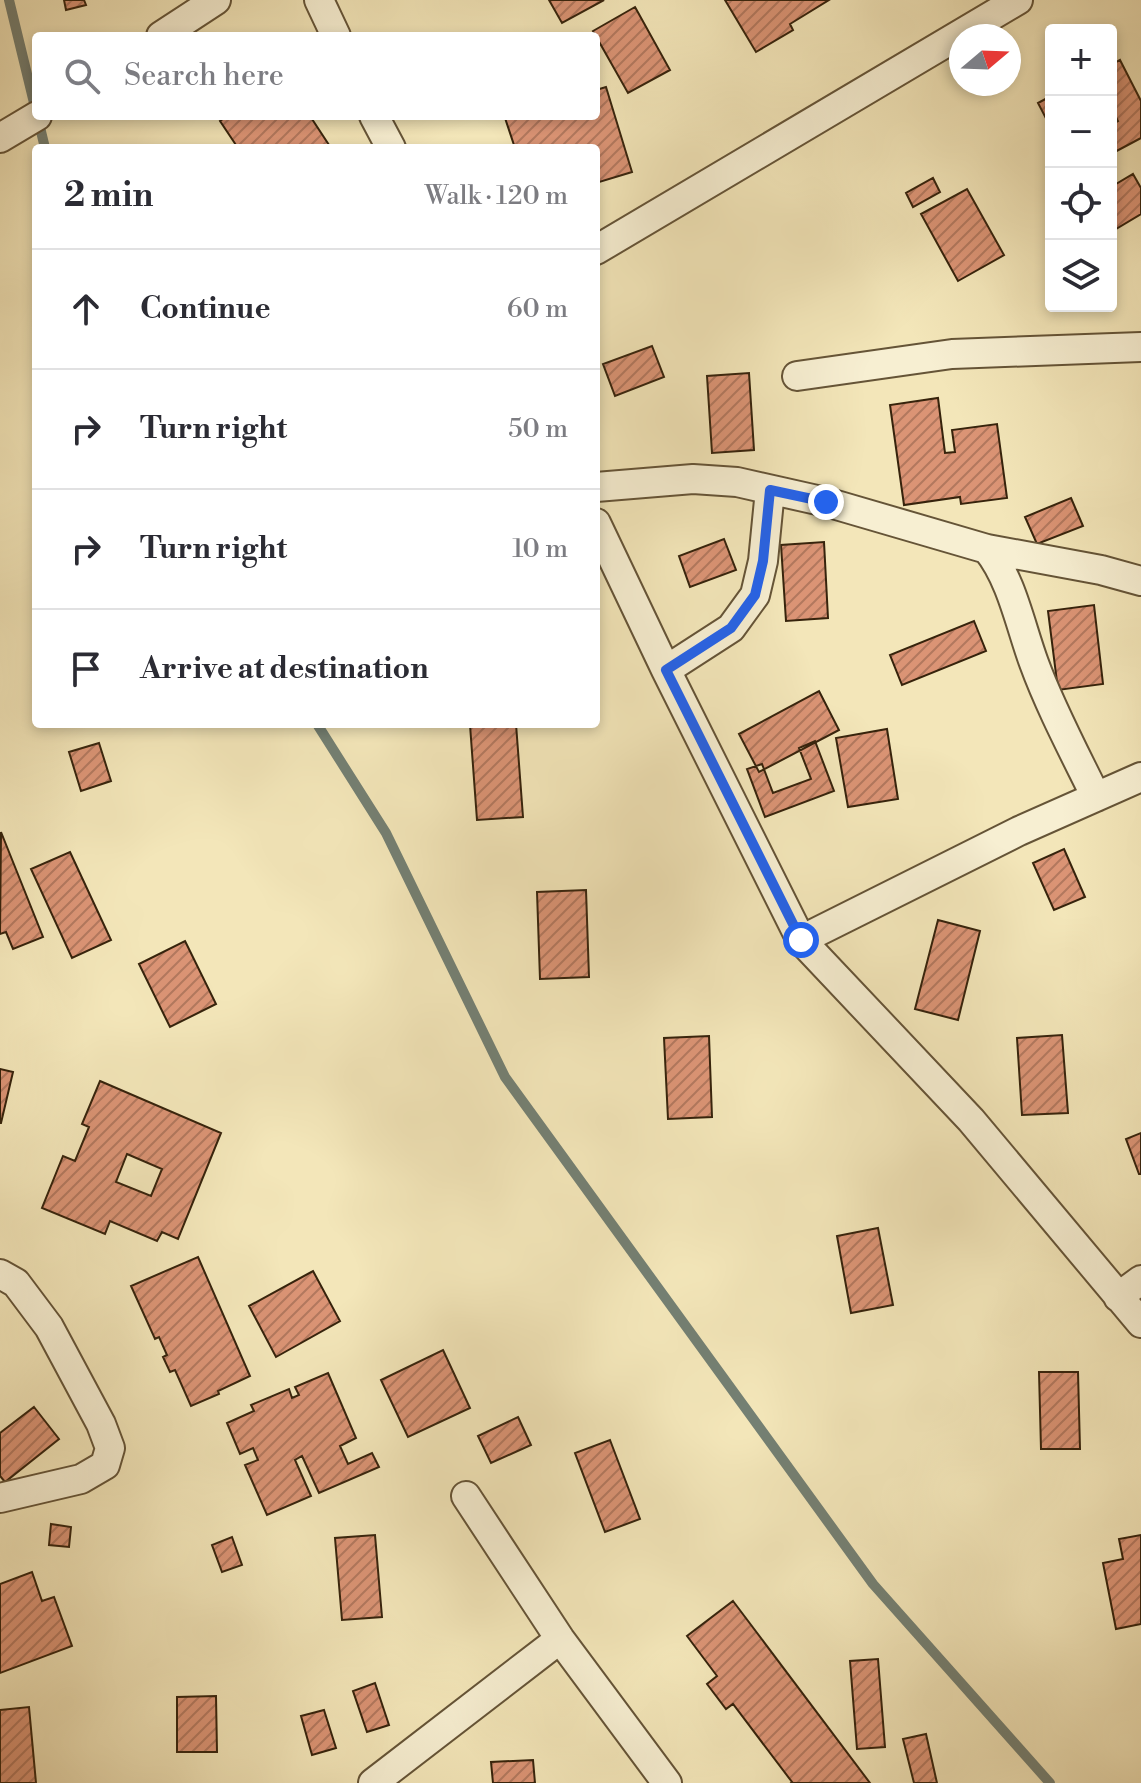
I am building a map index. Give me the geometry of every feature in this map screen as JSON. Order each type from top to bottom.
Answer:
[{"type":"street","points":[[167,32],[216,0]]},
{"type":"street","points":[[319,0],[334,32]]},
{"type":"street","points":[[600,248],[1018,0]]},
{"type":"street","points":[[0,138],[32,119]]},
{"type":"street","points":[[376,120],[389,144]]},
{"type":"street","points":[[797,376],[952,354],[1141,347]]},
{"type":"street","points":[[600,487],[693,479],[737,482],[826,502],[987,549],[1101,570],[1141,581]]},
{"type":"street","points":[[666,670],[731,628],[755,595],[763,561],[770,490]]},
{"type":"street","points":[[600,531],[801,940],[971,1120],[1141,1323]]},
{"type":"street","points":[[987,549],[1009,590],[1035,666],[1096,797]]},
{"type":"street","points":[[801,940],[1019,831],[1141,777]]},
{"type":"street","points":[[0,1274],[16,1283],[49,1327],[101,1424],[110,1448],[105,1465],[81,1479],[0,1498]]},
{"type":"street","points":[[1118,1297],[1141,1280]]},
{"type":"street","points":[[466,1496],[560,1639],[667,1783]]},
{"type":"street","points":[[373,1783],[560,1639]]},
{"type":"building","points":[[64,0],[84,0],[86,5],[66,10]]},
{"type":"building","points":[[549,0],[604,0],[562,23]]},
{"type":"building","points":[[725,0],[829,0],[790,24],[793,30],[756,52]]},
{"type":"building","points":[[635,7],[670,70],[628,93],[600,43],[600,32],[593,31]]},
{"type":"building","points":[[1120,60],[1141,101],[1141,138],[1117,151],[1118,121],[1117,62]]},
{"type":"building","points":[[606,87],[632,172],[600,182],[600,144],[514,144],[506,120],[600,120],[600,89]]},
{"type":"building","points":[[1045,99],[1045,116],[1038,103]]},
{"type":"building","points":[[313,120],[328,144],[235,144],[220,121]]},
{"type":"building","points":[[1133,174],[1141,188],[1141,214],[1117,228],[1117,183]]},
{"type":"building","points":[[933,178],[940,192],[913,207],[906,193]]},
{"type":"building","points":[[967,189],[1004,255],[958,281],[921,214]]},
{"type":"building","points":[[652,346],[664,377],[615,396],[603,364]]},
{"type":"building","points":[[749,373],[754,450],[712,453],[707,376]]},
{"type":"building","points":[[938,398],[945,453],[955,452],[952,430],[997,424],[1007,498],[961,504],[960,497],[904,505],[890,405]]},
{"type":"building","points":[[1071,498],[1083,526],[1037,544],[1025,517]]},
{"type":"building","points":[[724,539],[736,570],[690,587],[679,556]]},
{"type":"building","points":[[824,542],[828,618],[786,621],[781,545]]},
{"type":"building","points":[[1094,605],[1103,684],[1058,690],[1048,611]]},
{"type":"building","points":[[974,621],[986,651],[902,685],[890,655]]},
{"type":"building","points":[[819,691],[839,730],[759,772],[739,734]]},
{"type":"building","points":[[470,728],[516,728],[523,817],[477,820]]},
{"type":"building","points":[[887,729],[898,799],[848,807],[836,738]]},
{"type":"building","points":[[815,741],[834,791],[765,817],[747,769],[762,764],[773,793],[811,779],[799,748]]},
{"type":"building","points":[[99,743],[111,781],[81,791],[69,752]]},
{"type":"building","points":[[1,832],[43,937],[13,949],[6,932],[0,934]]},
{"type":"building","points":[[1064,849],[1085,897],[1054,910],[1033,863]]},
{"type":"building","points":[[70,852],[111,940],[72,958],[31,869]]},
{"type":"building","points":[[586,890],[589,977],[540,979],[537,892]]},
{"type":"building","points":[[938,920],[980,931],[958,1020],[915,1009]]},
{"type":"building","points":[[185,941],[216,1004],[170,1027],[139,964]]},
{"type":"building","points":[[1062,1035],[1068,1113],[1022,1115],[1017,1038]]},
{"type":"building","points":[[709,1036],[712,1117],[668,1119],[664,1038]]},
{"type":"building","points":[[0,1069],[13,1072],[1,1123],[0,1123]]},
{"type":"building","points":[[100,1081],[221,1133],[178,1239],[162,1232],[157,1241],[110,1221],[105,1234],[42,1208],[63,1156],[75,1161],[89,1127],[82,1124]],"holes":[[[127,1154],[162,1169],[151,1196],[116,1182]]]},
{"type":"building","points":[[1141,1133],[1141,1174],[1139,1174],[1126,1139]]},
{"type":"building","points":[[878,1228],[893,1305],[851,1313],[837,1236]]},
{"type":"building","points":[[198,1257],[250,1376],[191,1406],[175,1370],[170,1372],[159,1337],[155,1339],[131,1286]]},
{"type":"building","points":[[313,1271],[340,1321],[276,1357],[249,1306]]},
{"type":"building","points":[[443,1350],[470,1408],[408,1437],[381,1380]]},
{"type":"building","points":[[1039,1372],[1078,1372],[1080,1449],[1041,1449]]},
{"type":"building","points":[[328,1373],[356,1438],[340,1446],[348,1464],[372,1453],[379,1467],[319,1493],[302,1456],[295,1460],[311,1496],[267,1515],[245,1465],[258,1460],[253,1448],[240,1454],[227,1423],[254,1411],[251,1405],[289,1389],[292,1398],[299,1395],[295,1387]]},
{"type":"building","points":[[34,1407],[59,1439],[5,1482],[0,1476],[0,1433]]},
{"type":"building","points":[[518,1417],[531,1445],[491,1463],[478,1436]]},
{"type":"building","points":[[610,1440],[640,1519],[605,1532],[575,1453]]},
{"type":"building","points":[[51,1524],[71,1527],[69,1547],[49,1545]]},
{"type":"building","points":[[375,1535],[382,1617],[342,1620],[335,1538]]},
{"type":"building","points":[[1141,1535],[1141,1624],[1116,1629],[1103,1563],[1123,1559],[1119,1539]]},
{"type":"building","points":[[232,1537],[242,1565],[222,1572],[212,1545]]},
{"type":"building","points":[[32,1572],[42,1601],[54,1597],[72,1646],[0,1673],[0,1584]]},
{"type":"building","points":[[733,1601],[870,1783],[791,1783],[733,1704],[726,1709],[707,1684],[717,1676],[687,1636]]},
{"type":"building","points":[[878,1659],[885,1747],[857,1749],[850,1661]]},
{"type":"building","points":[[375,1683],[389,1725],[367,1732],[353,1691]]},
{"type":"building","points":[[216,1696],[217,1752],[177,1752],[177,1697]]},
{"type":"building","points":[[29,1707],[36,1783],[0,1783],[0,1710]]},
{"type":"building","points":[[324,1710],[336,1748],[312,1755],[301,1716]]},
{"type":"building","points":[[926,1734],[937,1783],[914,1783],[903,1739]]},
{"type":"building","points":[[533,1760],[535,1783],[493,1783],[491,1762]]},
{"type":"waterway","points":[[9,0],[32,95]]},
{"type":"waterway","points":[[38,120],[44,144]]},
{"type":"waterway","points":[[320,728],[386,833],[505,1077],[873,1584],[1050,1783]]},
{"type":"route","points":[[801,940],[666,670],[731,628],[755,595],[763,561],[770,490],[826,502]]}]
